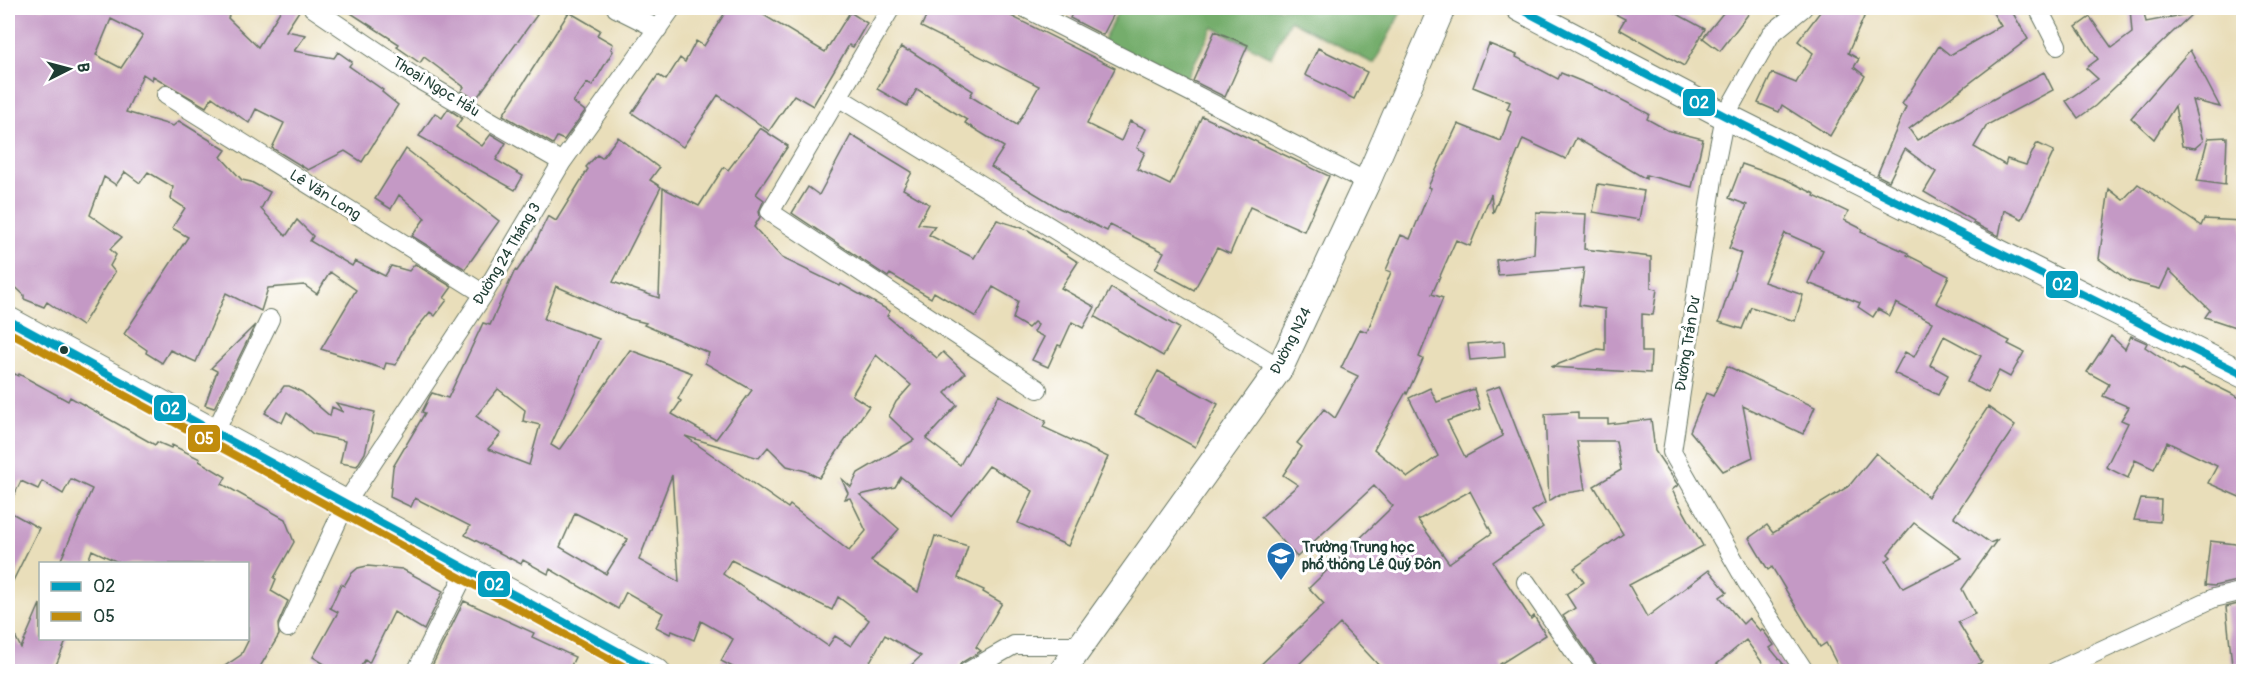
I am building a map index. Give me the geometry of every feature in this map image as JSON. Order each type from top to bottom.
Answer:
[{"type":"street","name":"Thoại Ngọc Hầu","points":[[313,8],[418,79],[562,162]]},
{"type":"street","points":[[616,8],[658,29]]},
{"type":"street","name":"Đường 24 Tháng 3","points":[[288,628],[346,503],[484,294],[562,162],[672,8]]},
{"type":"street","points":[[891,8],[770,212],[1038,388]]},
{"type":"street","points":[[1025,8],[1367,182]]},
{"type":"street","name":"Đường N24","points":[[1062,672],[1280,368],[1367,182],[1442,8]]},
{"type":"street","points":[[1519,8],[1725,116],[2244,375]]},
{"type":"street","name":"Đường Trần Dư","points":[[1803,8],[1771,34],[1725,116],[1715,166],[1672,452],[1746,581],[1804,672]]},
{"type":"street","points":[[2038,8],[2057,45]]},
{"type":"street","name":"Lê Văn Long","points":[[165,95],[484,294]]},
{"type":"street","points":[[838,97],[1280,368]]},
{"type":"street","points":[[215,432],[270,319]]},
{"type":"street","points":[[8,320],[657,672]]},
{"type":"street","points":[[416,672],[467,569]]},
{"type":"street","points":[[1526,582],[1588,672]]},
{"type":"street","points":[[2054,672],[2214,598],[2244,591]]},
{"type":"street","points":[[967,672],[1014,645],[1081,645]]},
{"type":"green space","points":[[1120,8],[1403,8],[1374,64],[1290,20],[1271,57],[1213,27],[1183,85],[1102,42]]},
{"type":"building","points":[[8,8],[217,8],[229,16],[228,18],[258,47],[282,8],[301,8],[286,31],[306,35],[294,51],[334,58],[338,52],[352,62],[349,66],[383,90],[382,92],[398,105],[362,162],[345,151],[308,170],[272,148],[284,123],[256,109],[249,123],[212,97],[206,107],[153,76],[152,80],[143,74],[126,112],[173,126],[179,121],[226,150],[221,157],[242,180],[270,192],[261,209],[286,236],[297,220],[313,236],[310,241],[352,266],[355,261],[385,276],[391,266],[409,271],[415,264],[452,287],[444,298],[447,300],[435,316],[430,312],[409,338],[396,365],[386,363],[384,369],[321,349],[356,290],[330,272],[317,294],[304,285],[268,288],[261,311],[226,293],[196,362],[170,350],[162,363],[124,334],[188,237],[172,228],[185,208],[171,199],[173,187],[148,172],[140,183],[125,172],[116,185],[104,177],[90,215],[122,237],[110,249],[116,255],[110,266],[115,272],[82,326],[47,302],[44,307],[24,299],[24,295],[8,280]],"holes":[[[111,19],[143,35],[121,68],[96,55]]]},
{"type":"building","points":[[343,8],[526,8],[537,15],[476,99],[461,91],[464,87],[424,57],[420,63],[397,47],[399,44]]},
{"type":"building","points":[[728,8],[752,8],[825,52],[850,12],[867,23],[853,47],[849,45],[813,106],[794,95],[769,131],[718,95],[683,147],[632,113],[658,75],[666,80],[680,58],[685,62],[696,41],[704,46]]},
{"type":"building","points":[[930,8],[995,8],[1115,68],[1087,124],[1121,141],[1130,121],[1146,129],[1137,148],[1145,152],[1137,169],[1170,185],[1202,116],[1329,176],[1304,231],[1250,207],[1230,254],[1217,248],[1194,290],[1155,269],[1164,252],[1110,225],[1107,231],[1059,208],[991,167],[1004,147],[965,123],[967,120],[917,89],[907,106],[877,89],[901,47],[973,91],[970,96],[1017,125],[1039,86],[921,27]]},
{"type":"building","points":[[1075,8],[1117,8],[1103,35],[1070,18]]},
{"type":"building","points":[[1604,8],[1666,8],[1705,29],[1684,66],[1619,29],[1625,19]]},
{"type":"building","points":[[1727,8],[1753,8],[1720,51],[1703,38]]},
{"type":"building","points":[[1823,8],[1857,8],[1864,17],[1848,53],[1859,59],[1854,67],[1865,76],[1830,136],[1782,105],[1779,112],[1758,103],[1772,73],[1796,83],[1813,53],[1798,41]]},
{"type":"building","points":[[1990,8],[2010,8],[2028,39],[1909,129],[1917,140],[2044,72],[2053,90],[1987,125],[1974,147],[2005,165],[2007,159],[2026,165],[2037,143],[2054,151],[2022,219],[2004,210],[1999,236],[1973,223],[1974,221],[1924,192],[1936,172],[1905,149],[1889,181],[1877,175],[1906,107],[1902,104],[1939,46],[1950,55],[2001,26]]},
{"type":"building","points":[[2130,8],[2143,8],[2146,22],[2193,13],[2095,106],[2078,118],[2066,101],[2098,79],[2086,68],[2098,59],[2076,27],[2090,17],[2112,48],[2132,33]]},
{"type":"building","points":[[569,12],[600,30],[597,35],[613,44],[611,49],[613,51],[592,86],[587,83],[573,102],[585,111],[564,140],[557,137],[553,144],[503,115]]},
{"type":"building","points":[[1215,31],[1248,45],[1225,97],[1193,81]]},
{"type":"building","points":[[1489,44],[1517,55],[1516,57],[1558,79],[1561,73],[1605,91],[1649,114],[1647,119],[1667,130],[1703,139],[1692,187],[1646,175],[1646,179],[1576,138],[1566,159],[1523,139],[1493,213],[1491,194],[1470,246],[1456,240],[1432,294],[1443,298],[1419,357],[1423,359],[1407,394],[1406,392],[1374,449],[1408,477],[1438,456],[1409,398],[1430,388],[1437,402],[1474,389],[1480,409],[1447,421],[1465,457],[1503,436],[1485,391],[1500,386],[1545,503],[1532,511],[1543,527],[1493,562],[1531,619],[1534,616],[1546,635],[1500,664],[1506,672],[1385,672],[1340,624],[1291,672],[1253,672],[1324,604],[1309,588],[1393,506],[1374,486],[1297,557],[1261,517],[1298,485],[1283,475],[1302,447],[1297,443],[1324,409],[1335,418],[1358,376],[1341,368],[1360,329],[1367,332],[1391,272],[1386,270],[1401,235],[1410,239],[1431,188],[1428,187],[1458,124],[1501,141],[1511,111],[1507,109],[1510,102],[1473,87]],"holes":[[[1470,491],[1492,533],[1449,563],[1418,520]]]},
{"type":"building","points":[[1318,48],[1367,72],[1354,99],[1305,75]]},
{"type":"building","points":[[2190,50],[2220,107],[2192,100],[2203,141],[2195,148],[2182,146],[2175,106],[2154,139],[2131,118]]},
{"type":"building","points":[[448,109],[462,118],[456,127],[482,146],[491,134],[506,143],[496,160],[523,176],[515,190],[419,136],[435,113],[442,118]]},
{"type":"building","points":[[760,128],[788,146],[756,194],[764,200],[759,211],[760,217],[754,227],[782,258],[840,286],[841,284],[890,311],[887,316],[937,358],[943,352],[965,373],[945,393],[957,405],[926,439],[960,465],[999,395],[1046,421],[1043,427],[1108,457],[1068,546],[1018,523],[1033,491],[989,466],[951,516],[901,477],[895,487],[860,495],[899,529],[871,561],[918,592],[935,536],[968,546],[958,578],[984,590],[983,592],[1002,603],[976,647],[981,651],[961,663],[956,672],[904,672],[921,656],[885,635],[864,672],[742,672],[721,661],[733,639],[701,621],[694,640],[672,631],[670,634],[656,627],[663,613],[626,592],[618,609],[550,569],[548,574],[523,560],[521,564],[465,535],[470,526],[415,498],[411,507],[390,497],[393,467],[425,413],[422,412],[430,396],[432,393],[448,398],[483,323],[490,325],[515,270],[517,271],[532,249],[548,216],[556,221],[588,169],[586,167],[597,155],[602,158],[618,137],[659,168],[650,180],[661,187],[613,282],[659,298],[663,188],[699,206],[724,167],[728,170]],"holes":[[[556,286],[630,319],[646,323],[644,325],[709,353],[705,363],[752,390],[716,439],[672,414],[681,401],[678,399],[692,373],[630,350],[559,450],[551,445],[599,339],[544,319]],[[876,355],[911,385],[896,402],[889,416],[914,440],[858,473],[851,487],[841,478],[848,493],[845,499],[850,498],[866,531],[849,551],[790,505],[788,508],[685,436],[759,458],[768,447],[787,466],[806,471],[819,478],[869,406],[852,395]],[[498,389],[525,410],[523,421],[540,425],[529,465],[488,449],[501,434],[476,416]],[[672,475],[679,582],[639,560]],[[575,513],[628,539],[606,574],[560,547]],[[731,560],[832,610],[838,597],[869,620],[851,646],[835,636],[828,646],[723,574]]]},
{"type":"building","points":[[851,135],[912,172],[903,189],[929,204],[918,224],[935,226],[929,235],[974,258],[997,220],[1028,230],[1078,262],[1061,288],[1095,307],[1083,328],[1072,322],[1048,367],[1032,360],[1044,337],[1034,332],[1038,325],[1034,322],[1028,328],[1013,319],[1018,301],[993,287],[976,317],[934,292],[931,298],[890,274],[888,277],[792,213],[808,187],[819,195]]},
{"type":"building","points":[[2227,137],[2225,185],[2197,181],[2208,138]]},
{"type":"building","points":[[406,149],[499,221],[465,269],[412,236],[425,218],[399,195],[391,209],[375,199]]},
{"type":"building","points":[[1742,164],[1785,179],[1815,194],[1814,196],[1848,212],[1844,220],[1862,229],[1861,232],[1908,253],[1907,255],[1949,276],[1936,303],[2010,341],[2008,344],[2024,352],[2010,377],[1999,371],[1988,393],[1967,382],[1981,356],[1944,336],[1930,365],[1948,375],[1938,395],[1894,373],[1905,352],[1914,357],[1932,322],[1896,303],[1890,316],[1878,309],[1873,317],[1858,307],[1860,303],[1808,283],[1823,250],[1785,233],[1764,282],[1803,295],[1795,321],[1751,307],[1742,329],[1719,322],[1741,253],[1729,248],[1747,205],[1729,198]]},
{"type":"building","points":[[1598,184],[1644,191],[1639,220],[1593,212]]},
{"type":"building","points":[[2138,184],[2201,226],[2204,219],[2242,221],[2244,330],[2205,317],[2210,310],[2169,270],[2160,289],[2129,281],[2099,259],[2109,189],[2123,200]]},
{"type":"building","points":[[1536,212],[1586,214],[1584,249],[1651,257],[1651,288],[1657,289],[1653,315],[1642,314],[1642,352],[1651,352],[1650,373],[1551,367],[1598,349],[1605,350],[1605,309],[1579,305],[1584,268],[1498,275],[1496,260],[1534,254]]},
{"type":"building","points":[[1111,288],[1179,328],[1163,356],[1095,317]]},
{"type":"building","points":[[255,325],[214,408],[205,405],[217,371],[211,368]]},
{"type":"building","points":[[2111,336],[2125,349],[2131,336],[2147,343],[2145,347],[2181,371],[2182,369],[2244,400],[2244,499],[2208,483],[2217,466],[2167,442],[2154,469],[2135,460],[2128,478],[2106,467],[2128,423],[2121,420],[2129,407],[2103,396],[2109,384],[2087,372]]},
{"type":"building","points":[[1504,341],[1505,357],[1470,360],[1468,344]]},
{"type":"building","points":[[1727,366],[1815,407],[1803,434],[1743,406],[1753,457],[1723,471],[1690,431],[1706,393],[1713,396]]},
{"type":"building","points":[[8,370],[68,401],[70,397],[155,445],[157,442],[171,448],[172,445],[200,459],[199,461],[226,477],[222,484],[285,519],[294,542],[274,578],[276,579],[271,591],[288,601],[278,624],[279,635],[257,672],[216,672],[241,655],[249,640],[249,562],[118,562],[92,550],[88,562],[60,562],[92,489],[71,479],[63,494],[42,481],[38,489],[21,481],[8,508]]},
{"type":"building","points":[[1158,371],[1218,404],[1195,447],[1135,414]]},
{"type":"building","points":[[284,386],[302,392],[330,416],[332,407],[343,412],[336,403],[375,412],[365,453],[357,466],[340,463],[345,441],[313,434],[287,412],[282,423],[265,413]]},
{"type":"building","points":[[1988,407],[2015,426],[1954,517],[1990,543],[1997,540],[1962,589],[1975,614],[1958,622],[1982,662],[1966,672],[1841,672],[1826,643],[1820,647],[1772,567],[1768,570],[1749,538],[1767,525],[1773,533],[1849,486],[1876,453],[1928,497]],"holes":[[[1914,523],[1962,558],[1903,588],[1886,561],[1891,557],[1888,554]]]},
{"type":"building","points":[[1578,412],[1578,419],[1608,419],[1608,424],[1651,419],[1655,451],[1678,485],[1672,490],[1703,546],[1629,585],[1647,617],[1709,570],[1727,592],[1720,597],[1743,624],[1749,618],[1760,631],[1762,629],[1774,645],[1770,648],[1790,672],[1769,672],[1746,640],[1712,668],[1703,672],[1605,672],[1600,665],[1598,667],[1563,616],[1575,608],[1566,594],[1584,582],[1574,568],[1623,534],[1594,486],[1621,470],[1616,441],[1577,441],[1585,490],[1560,494],[1549,501],[1545,414]]},
{"type":"building","points":[[2141,499],[2161,500],[2160,522],[2134,520]]},
{"type":"building","points":[[8,511],[39,528],[8,591]]},
{"type":"building","points":[[2210,541],[2244,545],[2241,580],[2214,586],[2205,585]]},
{"type":"building","points":[[367,566],[402,569],[443,591],[424,630],[394,612],[369,663],[365,660],[357,672],[337,672],[313,657],[338,612],[330,608],[341,584],[344,586],[351,574],[358,568]]},
{"type":"building","points":[[464,601],[534,633],[532,637],[575,657],[568,672],[429,672]]},
{"type":"building","points":[[2244,605],[2244,665],[2232,665],[2226,607]]},
{"type":"building","points":[[39,606],[39,640],[67,640],[53,672],[8,672],[8,622],[21,648]]},
{"type":"transit line","name":"02","points":[[1519,8],[1725,116],[2244,375]]},
{"type":"transit line","name":"02","points":[[8,320],[656,672]]},
{"type":"transit line","name":"05","points":[[8,332],[634,672]]},
{"type":"place","name":"Trường Trung học phổ thông Lê Quý Đôn","points":[[1281,582]]}]
